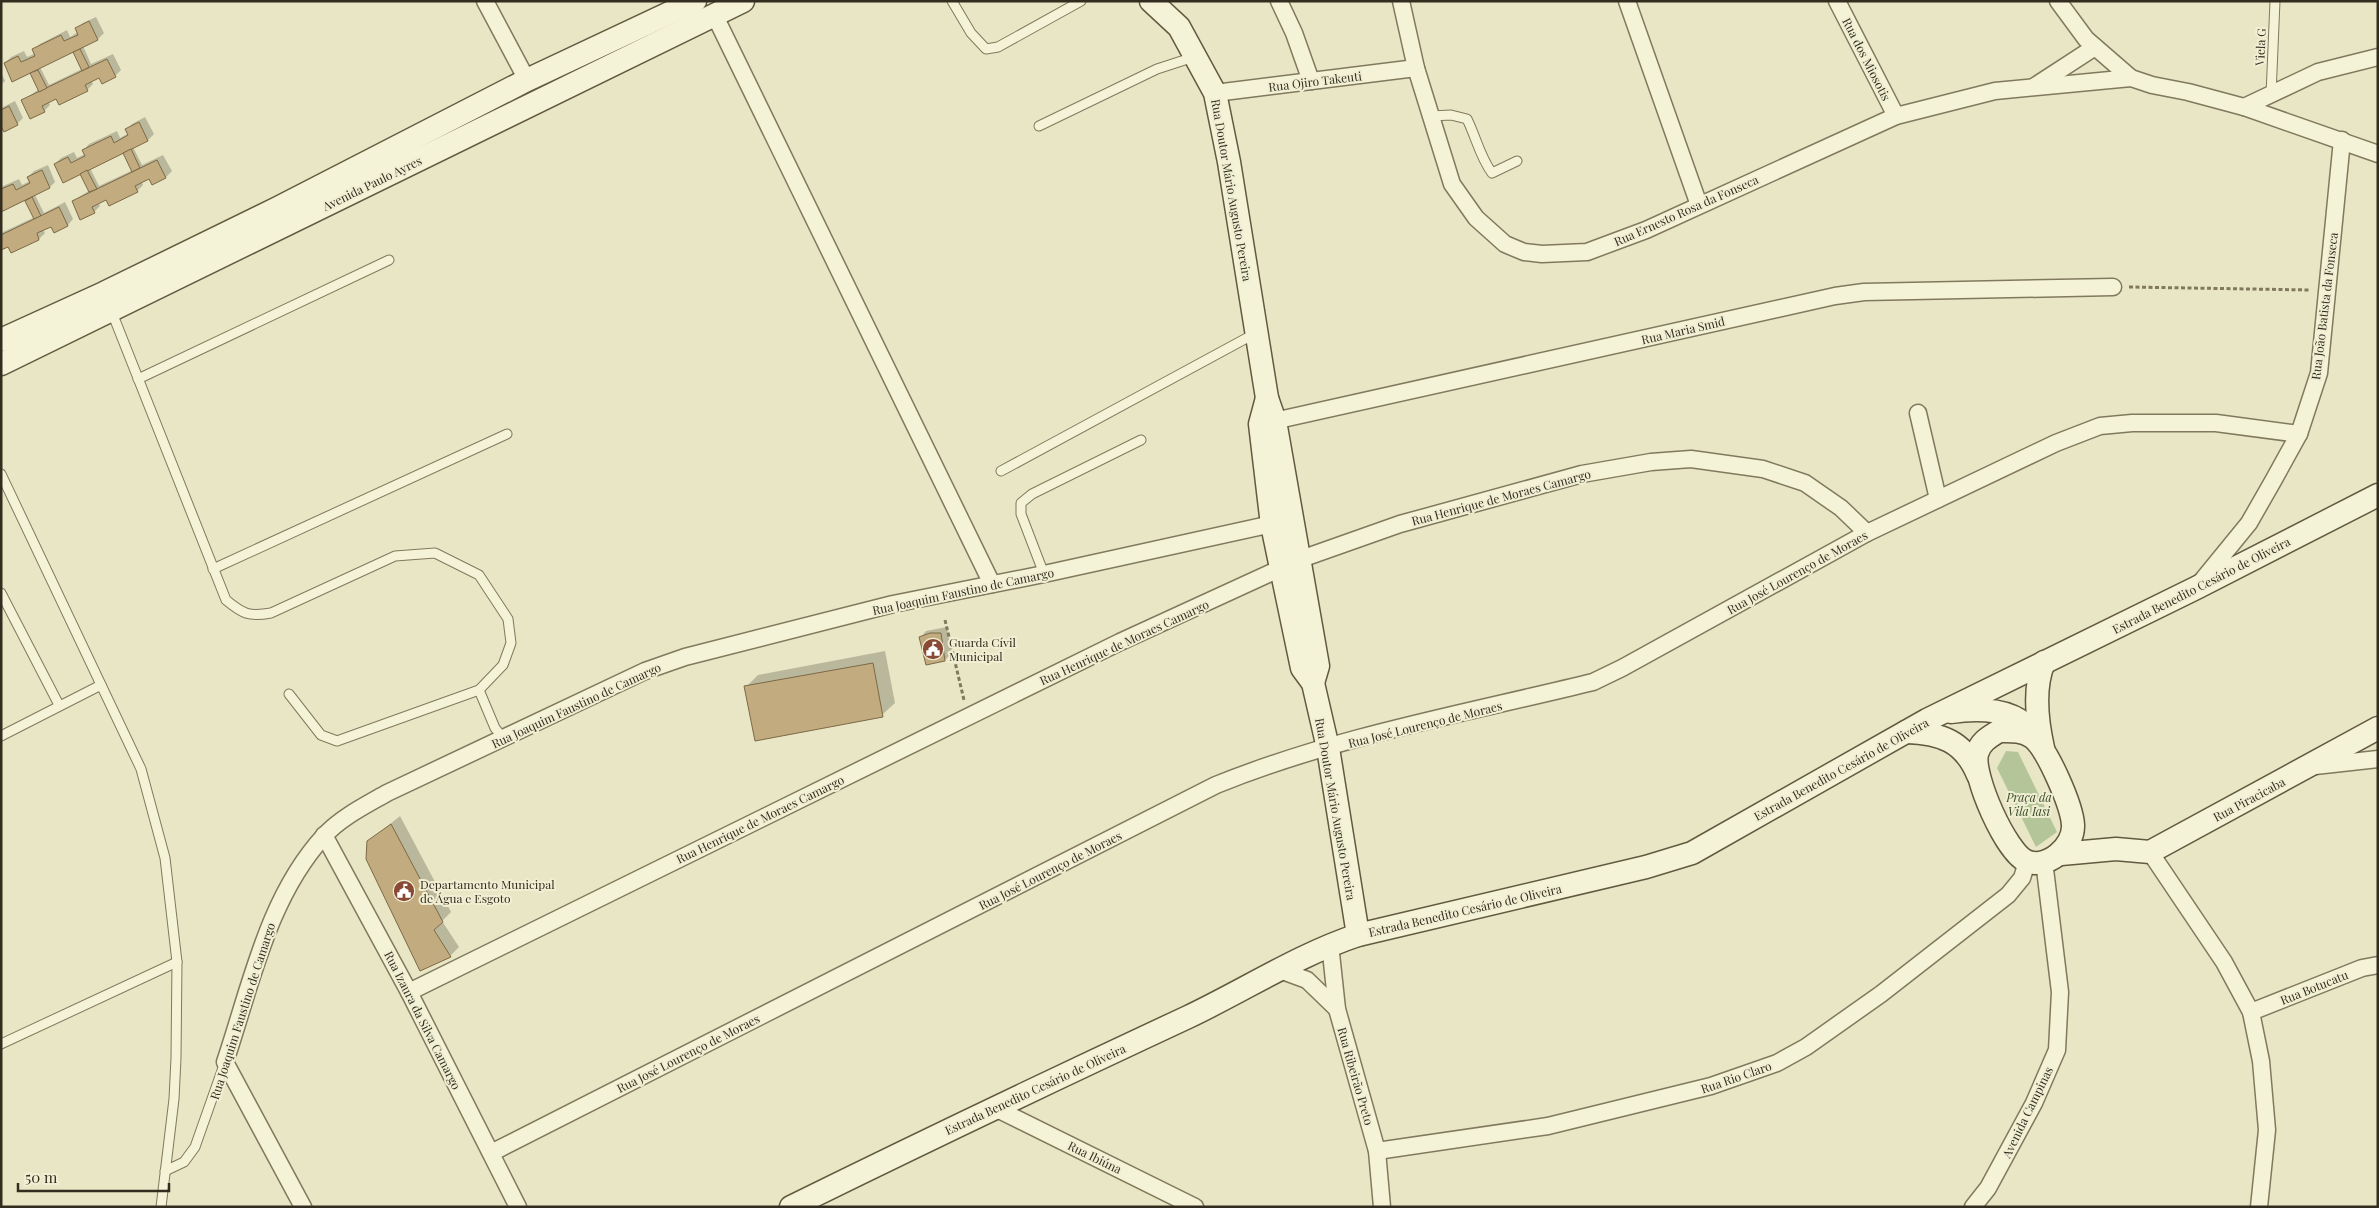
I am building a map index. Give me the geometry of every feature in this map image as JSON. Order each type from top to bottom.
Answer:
[{"type":"main road","name":"Avenida Paulo Ayres","points":[[1,364],[107,302],[286,204],[527,80],[696,1]]},
{"type":"main road","name":"Avenida Paulo Ayres","points":[[1,340],[107,302],[491,125],[743,1]]},
{"type":"main road","name":"Rua Doutor Mário Augusto Pereira","points":[[1151,1],[1179,27],[1215,93],[1229,162],[1267,398],[1268,423],[1282,522],[1318,666],[1313,683],[1328,748],[1358,935]]},
{"type":"main road","points":[[491,125],[519,104],[528,90],[527,80]]},
{"type":"main road","name":"Estrada Benedito Cesário de Oliveira","points":[[800,1205],[995,1108],[1202,1010],[1277,969],[1330,944],[1358,935],[1646,868],[1692,853],[1906,732],[2378,495]]},
{"type":"main road","points":[[2044,662],[2038,689],[2037,714],[2046,756]]},
{"type":"main road","points":[[2001,683],[1985,711],[1977,738],[1977,765],[2001,830],[2015,853],[2044,859],[2116,849],[2150,852]]},
{"type":"main road","points":[[1941,714],[1958,711],[2001,713],[2019,720],[2033,737],[2046,756],[2069,804],[2073,827],[2069,842],[2044,859]]},
{"type":"main road","name":"Rua Piracicaba","points":[[2150,852],[2378,728]]},
{"type":"main road","points":[[1977,765],[1984,739],[1999,731],[2016,730],[2033,737]]},
{"type":"main road","points":[[1906,732],[1926,732],[1950,740],[1977,765]]},
{"type":"main road","points":[[2073,827],[2116,849]]},
{"type":"street","points":[[485,1],[527,80]]},
{"type":"street","points":[[1279,1],[1294,33],[1311,81]]},
{"type":"street","name":"Rua Ernesto Rosa da Fonseca","points":[[1401,1],[1416,68],[1452,184],[1476,218],[1505,244],[1524,252],[1542,254],[1587,252],[1646,230],[1896,116],[1995,91],[2131,78]]},
{"type":"street","points":[[1627,1],[1699,205]]},
{"type":"street","name":"Rua dos Miosotis","points":[[1837,1],[1896,116]]},
{"type":"street","points":[[2058,1],[2086,39],[2131,78],[2152,85],[2188,92],[2244,107],[2378,154]]},
{"type":"street","points":[[714,14],[992,584]]},
{"type":"street","name":"Rua Ernesto Rosa da Fonseca","points":[[2034,87],[2095,47]]},
{"type":"street","points":[[2244,107],[2318,72],[2378,57]]},
{"type":"street","name":"Rua Ojiro Takeuti","points":[[1215,93],[1416,68]]},
{"type":"street","name":"Rua João Batista da Fonseca","points":[[2196,588],[2249,523],[2299,434],[2319,373],[2342,140]]},
{"type":"street","name":"Rua Maria Smid","points":[[1268,423],[1835,296],[1864,292],[2113,287]]},
{"type":"street","points":[[1918,413],[1938,499]]},
{"type":"street","name":"Rua José Lourenço de Moraes","points":[[491,1154],[1216,785],[1264,766],[1328,748],[1593,682],[1622,668],[1867,533],[2056,443],[2100,426],[2132,423],[2216,423],[2299,434]]},
{"type":"street","name":"Rua Henrique de Moraes Camargo","points":[[409,992],[1120,642],[1291,564],[1400,524],[1582,474],[1651,462],[1691,459],[1763,469],[1805,483],[1841,508],[1867,533]]},
{"type":"street","name":"Rua Joaquim Faustino de Camargo","points":[[226,1062],[272,921],[295,876],[324,835],[354,813],[387,793],[645,671],[685,657],[893,604],[1044,574],[1282,522]]},
{"type":"street","points":[[2309,767],[2378,759]]},
{"type":"street","name":"Rua Izaura da Silva Camargo","points":[[324,835],[409,992],[518,1207]]},
{"type":"street","points":[[2150,852],[2224,962],[2251,1012],[2261,1061],[2267,1130],[2259,1207]]},
{"type":"street","name":"Rua Rio Claro","points":[[1377,1151],[1548,1126],[1711,1086],[1777,1063],[1806,1047],[1881,994],[2008,895],[2022,878],[2044,859]]},
{"type":"street","name":"Avenida Campinas","points":[[1973,1207],[1988,1188],[2029,1112],[2057,1050],[2060,992],[2044,859]]},
{"type":"street","name":"Rua Ribeirão Preto","points":[[1330,944],[1337,1009],[1377,1151],[1382,1207]]},
{"type":"street","name":"Rua Botucatu","points":[[2251,1012],[2362,968],[2378,965]]},
{"type":"street","points":[[1277,969],[1307,980],[1337,1009]]},
{"type":"street","points":[[226,1062],[304,1207]]},
{"type":"street","name":"Rua Ibiúna","points":[[995,1108],[1190,1206]]},
{"type":"lane","points":[[952,1],[972,33],[986,49],[998,47],[1081,1]]},
{"type":"lane","name":"Viela G","points":[[2271,94],[2275,1]]},
{"type":"lane","points":[[1039,126],[1157,69],[1195,57]]},
{"type":"lane","points":[[1431,116],[1452,115],[1467,119],[1477,139],[1485,164],[1492,173],[1517,161]]},
{"type":"lane","points":[[138,379],[389,260]]},
{"type":"lane","points":[[107,302],[226,600],[241,613],[256,616],[271,613],[395,556],[436,553],[478,575],[508,619],[511,643],[503,665],[479,690],[337,741],[320,734],[289,694]]},
{"type":"lane","points":[[1001,471],[1256,332]]},
{"type":"lane","points":[[213,569],[507,434]]},
{"type":"lane","points":[[1044,574],[1020,514],[1021,503],[1032,494],[1141,440]]},
{"type":"lane","points":[[1,474],[141,769],[165,858],[177,962],[174,1099],[161,1207]]},
{"type":"lane","points":[[1,593],[59,705]]},
{"type":"lane","points":[[1,736],[101,685]]},
{"type":"lane","points":[[479,690],[495,728],[503,738]]},
{"type":"lane","points":[[1,1044],[177,962]]},
{"type":"lane","name":"Rua Joaquim Faustino de Camargo","points":[[165,1171],[184,1162],[195,1147],[226,1062]]},
{"type":"path","points":[[2113,287],[2328,290]]},
{"type":"path","points":[[945,620],[960,683]]},
{"type":"green space","name":"Praça da Vila Iasi","points":[[2006,751],[2018,752],[2057,832],[2036,847],[1997,768]]},
{"type":"building","points":[[89,21],[98,40],[12,82],[4,63],[18,56],[21,62],[35,56],[32,49],[61,35],[64,41],[78,35],[75,28]]},
{"type":"building","points":[[80,49],[89,67],[82,71],[73,52]]},
{"type":"building","points":[[107,59],[116,77],[102,84],[99,78],[85,85],[88,91],[59,105],[56,99],[42,106],[45,112],[30,119],[21,100]]},
{"type":"building","points":[[38,70],[47,88],[39,92],[30,73]]},
{"type":"building","points":[[9,106],[18,125],[4,132],[1,126],[1,110]]},
{"type":"building","points":[[139,122],[148,141],[63,183],[54,164],[68,157],[71,163],[85,156],[82,150],[111,136],[114,143],[128,135],[125,129]]},
{"type":"building","points":[[131,149],[140,168],[132,172],[123,153]]},
{"type":"building","points":[[157,160],[166,178],[152,185],[149,179],[135,186],[138,192],[109,206],[106,200],[92,207],[95,213],[80,220],[72,201]]},
{"type":"building","points":[[42,170],[50,188],[1,212],[1,189],[13,184],[16,190],[30,183],[27,177]]},
{"type":"building","points":[[87,170],[97,189],[89,192],[80,174]]},
{"type":"building","points":[[32,197],[41,216],[34,219],[25,201]]},
{"type":"building","points":[[59,207],[68,226],[54,233],[51,227],[37,233],[39,240],[11,253],[8,247],[1,250],[1,235]]},
{"type":"building","name":"Guarda Cívil Municipal","points":[[930,633],[941,633],[945,661],[926,665],[919,637]]},
{"type":"building","points":[[873,663],[883,717],[755,741],[744,686]]},
{"type":"building","name":"Departamento Municipal de Água e Esgoto","points":[[391,824],[443,922],[434,930],[451,957],[420,971],[366,859],[367,841]]},
{"type":"place","name":"Guarda Cívil Municipal","points":[[933,649]]},
{"type":"place","name":"Departamento Municipal de Água e Esgoto","points":[[404,891]]}]
